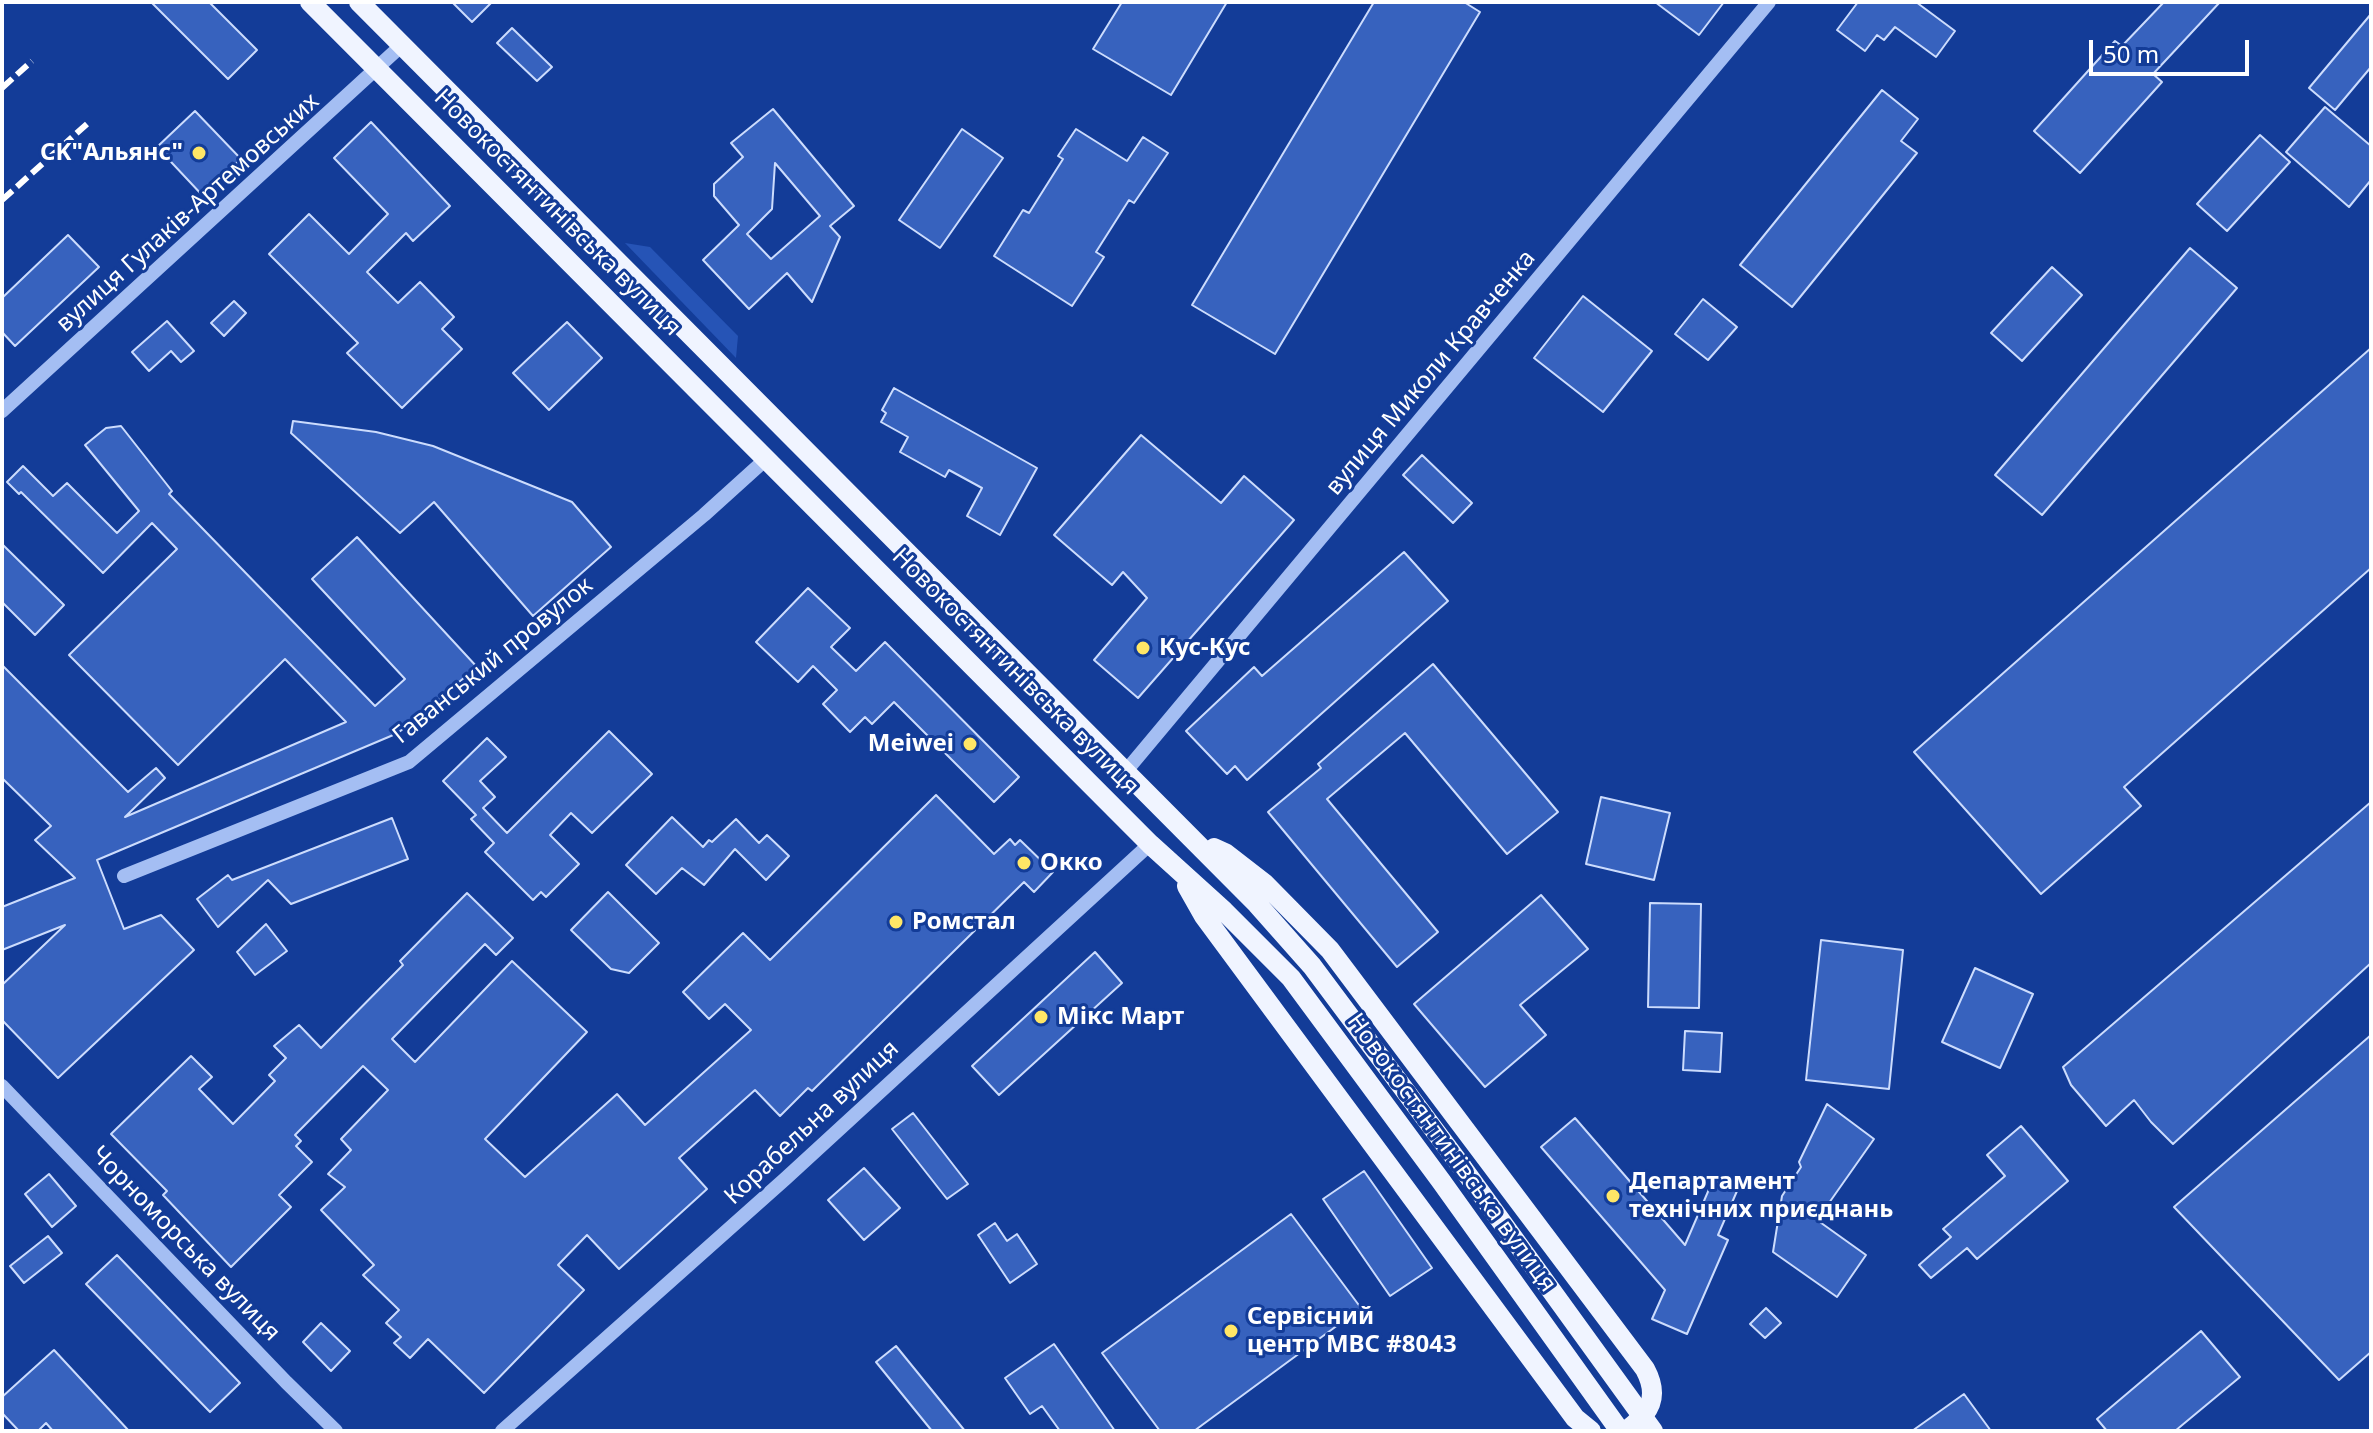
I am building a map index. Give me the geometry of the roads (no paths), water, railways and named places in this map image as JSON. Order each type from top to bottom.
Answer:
[{"type":"main road","name":"Новокостянтинівська вулиця","points":[[310,2],[1150,844],[1224,911],[1291,978],[1623,1431]]},
{"type":"main road","name":"Новокостянтинівська вулиця","points":[[359,2],[1196,840],[1312,966],[1653,1431]]},
{"type":"main road","points":[[1196,840],[1225,853],[1265,884],[1330,950],[1645,1369],[1651,1382],[1651,1404],[1638,1422],[1623,1431]]},
{"type":"main road","points":[[1176,869],[1204,916],[1575,1418],[1591,1431]]},
{"type":"street","name":"вулиця Миколи Кравченка","points":[[1126,771],[1769,2]]},
{"type":"street","name":"вулиця Гулаків-Артемовських","points":[[2,411],[402,45]]},
{"type":"street","name":"Гаванський провулок","points":[[124,876],[409,762],[704,515],[766,459]]},
{"type":"street","name":"Корабельна вулиця","points":[[502,1431],[773,1189],[1150,844]]},
{"type":"street","name":"Чорноморська вулиця","points":[[2,1086],[336,1431]]},
{"type":"railway","points":[[2,88],[32,61]]},
{"type":"railway","points":[[2,200],[87,124]]},
{"type":"place","name":"CK\"Альянс\"","points":[[199,153]]},
{"type":"place","name":"Кус-Кус","points":[[1143,648]]},
{"type":"place","name":"Meiwei","points":[[970,744]]},
{"type":"place","name":"Окко","points":[[1024,863]]},
{"type":"place","name":"Ромстал","points":[[896,922]]},
{"type":"place","name":"Мікс Март","points":[[1041,1017]]},
{"type":"place","name":"Департамент технічних приєднань","points":[[1613,1196]]},
{"type":"place","name":"Сервісний центр МВС #8043","points":[[1231,1331]]}]
